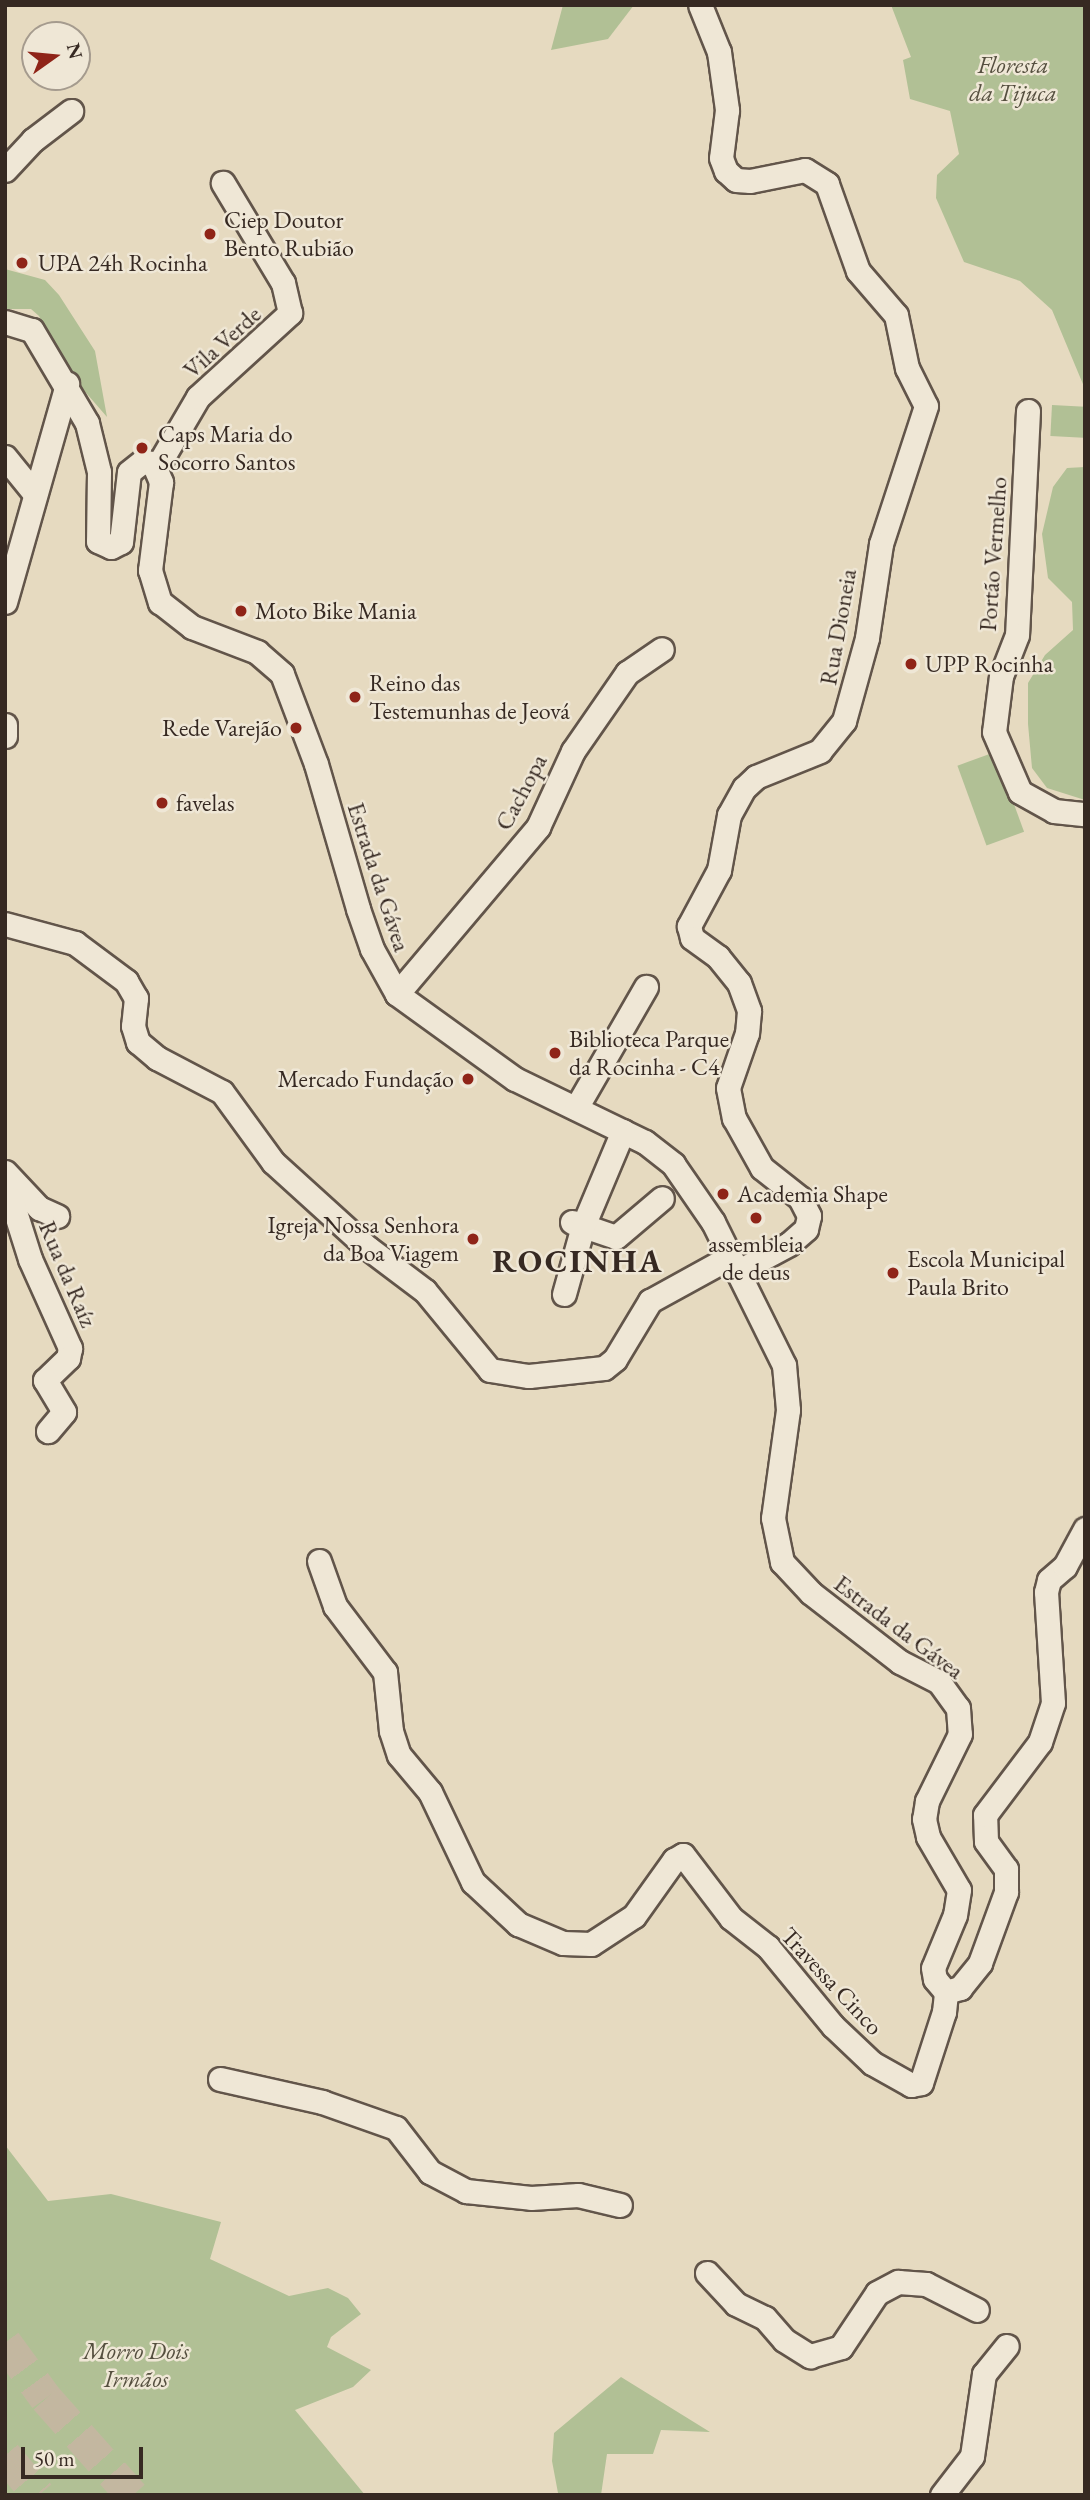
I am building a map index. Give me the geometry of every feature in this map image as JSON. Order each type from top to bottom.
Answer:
[{"type":"street","name":"Rua Dioneia","points":[[700,5],[719,52],[727,110],[721,158],[726,171],[736,180],[750,181],[805,170],[827,184],[858,271],[896,315],[907,368],[926,406],[881,544],[867,638],[844,721],[820,751],[756,777],[744,788],[729,815],[719,870],[689,926],[692,938],[718,957],[739,984],[749,1011],[747,1033],[728,1088],[734,1118],[762,1168],[800,1198],[809,1216],[806,1229],[789,1244],[734,1264]]},
{"type":"street","points":[[5,170],[33,140],[71,111]]},
{"type":"street","name":"Vila Verde","points":[[157,467],[198,397],[290,313],[283,283],[223,183]]},
{"type":"street","points":[[5,322],[33,330],[68,384],[97,456],[95,536],[102,545],[116,546],[123,537],[127,477],[132,467],[148,461],[157,467]]},
{"type":"street","points":[[5,603],[10,560],[35,494],[68,384]]},
{"type":"street","name":"Portão Vermelho","points":[[1028,411],[1017,635],[1001,676],[994,732],[1020,792],[1054,811],[1085,814]]},
{"type":"street","points":[[5,457],[35,494]]},
{"type":"street","name":"Estrada da Gávea","points":[[157,467],[160,489],[150,555],[155,591],[177,618],[257,652],[282,674],[316,764],[372,949],[397,994],[471,1051],[623,1132],[673,1164],[692,1187],[734,1264],[778,1350],[787,1382],[788,1410],[773,1518],[782,1562],[811,1593],[900,1662],[939,1682],[958,1708],[960,1734],[927,1801],[924,1819],[928,1837],[959,1890],[955,1915],[933,1968],[939,1987],[946,1992]]},
{"type":"street","name":"Cachopa","points":[[397,994],[538,827],[573,751],[627,673],[662,649]]},
{"type":"street","points":[[5,725],[5,736]]},
{"type":"street","points":[[5,924],[75,943],[126,981],[136,998],[133,1026],[138,1042],[157,1058],[222,1092],[283,1172],[425,1291],[490,1370],[529,1376],[604,1368],[615,1359],[650,1301],[734,1264]]},
{"type":"street","points":[[576,1108],[646,986]]},
{"type":"street","points":[[564,1294],[578,1224],[623,1132]]},
{"type":"street","points":[[5,1172],[13,1198],[57,1216]]},
{"type":"street","name":"Rua da Raíz","points":[[13,1198],[30,1259],[70,1348],[68,1358],[45,1380],[64,1412],[48,1431]]},
{"type":"street","points":[[578,1224],[616,1237],[662,1198]]},
{"type":"street","points":[[946,1992],[960,1988],[980,1963],[1006,1892],[1006,1869],[986,1841],[985,1815],[1040,1742],[1053,1703],[1046,1592],[1049,1580],[1065,1566],[1085,1529]]},
{"type":"street","name":"Travessa Cinco","points":[[319,1561],[335,1606],[385,1672],[391,1731],[398,1755],[430,1792],[473,1882],[511,1918],[549,1939],[575,1946],[591,1944],[634,1916],[674,1860],[683,1855],[731,1919],[768,1947],[833,2026],[898,2080],[920,2083],[944,2012],[946,1992]]},
{"type":"street","points":[[220,2079],[323,2102],[396,2128],[430,2172],[466,2191],[531,2198],[588,2196],[620,2206]]},
{"type":"street","points":[[707,2273],[736,2304],[765,2318],[790,2346],[810,2356],[841,2347],[877,2293],[898,2282],[926,2284],[977,2310]]},
{"type":"street","points":[[942,2495],[972,2456],[984,2374],[1007,2346]]},
{"type":"green space","points":[[563,5],[634,5],[608,39],[551,50]]},
{"type":"green space","name":"Floresta da Tijuca","points":[[891,5],[1085,5],[1085,389],[1052,310],[1020,281],[964,262],[936,198],[937,175],[959,154],[950,111],[910,99],[903,60],[911,57]]},
{"type":"green space","points":[[5,269],[45,280],[59,295],[95,351],[107,417],[68,372],[39,316],[31,309],[5,309]]},
{"type":"green space","points":[[1052,405],[1085,407],[1083,438],[1050,436]]},
{"type":"green space","points":[[1085,467],[1085,800],[1047,788],[1032,768],[1028,683],[1045,655],[1073,630],[1072,602],[1048,578],[1042,534],[1053,487],[1067,468]]},
{"type":"green space","points":[[995,752],[1024,832],[986,846],[957,766]]},
{"type":"green space","name":"Morro Dois Irmãos","points":[[5,2145],[48,2201],[111,2194],[221,2222],[210,2259],[289,2296],[328,2288],[348,2298],[361,2314],[331,2337],[327,2347],[371,2370],[353,2387],[295,2410],[365,2495],[5,2495]]},
{"type":"green space","points":[[621,2377],[710,2432],[661,2430],[653,2454],[607,2454],[601,2495],[558,2493],[552,2461],[554,2433]]},
{"type":"tunnel","points":[[5,2342],[46,2398],[132,2495]]},
{"type":"tunnel","points":[[5,2455],[39,2495]]},
{"type":"place","name":"Ciep Doutor Bento Rubião","points":[[210,234]]},
{"type":"place","name":"UPA 24h Rocinha","points":[[22,263]]},
{"type":"place","name":"Caps Maria do Socorro Santos","points":[[142,448]]},
{"type":"place","name":"Moto Bike Mania","points":[[241,611]]},
{"type":"place","name":"UPP Rocinha","points":[[911,664]]},
{"type":"place","name":"Reino das Testemunhas de Jeová","points":[[355,697]]},
{"type":"place","name":"Rede Varejão","points":[[296,728]]},
{"type":"place","name":"favelas","points":[[162,803]]},
{"type":"place","name":"Biblioteca Parque da Rocinha - C4","points":[[555,1053]]},
{"type":"place","name":"Mercado Fundação","points":[[468,1079]]},
{"type":"place","name":"Academia Shape","points":[[723,1194]]},
{"type":"place","name":"assembleia de deus","points":[[756,1218]]},
{"type":"place","name":"Igreja Nossa Senhora da Boa Viagem","points":[[473,1239]]},
{"type":"place","name":"Escola Municipal Paula Brito","points":[[893,1273]]},
{"type":"district","name":"ROCINHA","points":[[578,1261]]}]
